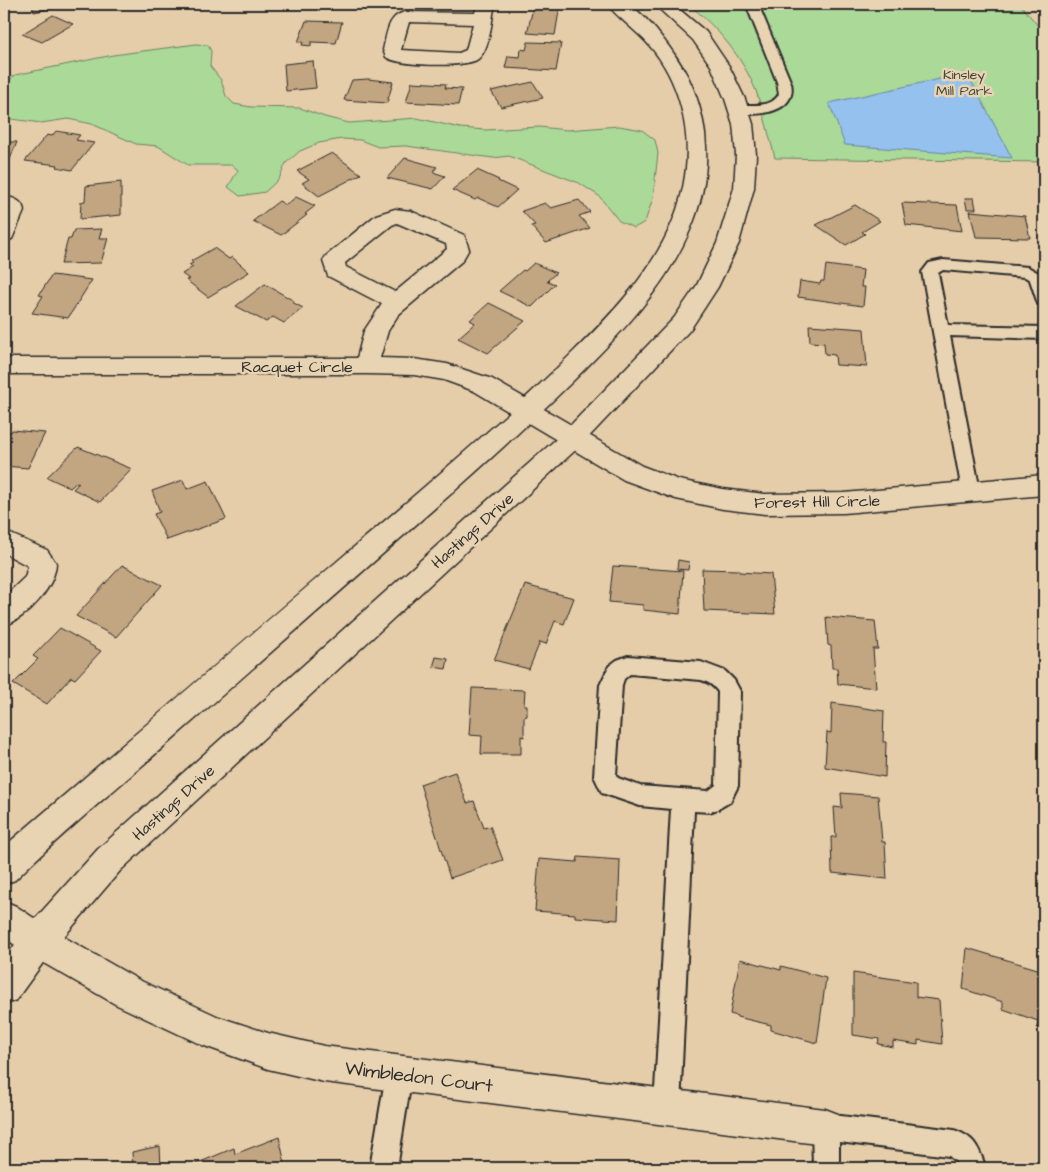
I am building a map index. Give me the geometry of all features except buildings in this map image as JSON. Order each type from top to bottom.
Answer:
[{"type":"street","points":[[4,869],[528,412],[610,331],[648,284],[672,245],[689,207],[697,161],[696,138],[690,101],[674,64],[659,42],[641,23],[616,4]]},
{"type":"street","name":"Hastings Drive","points":[[4,988],[38,941],[109,860],[573,438],[682,324],[707,287],[728,243],[744,188],[746,156],[743,124],[720,66],[700,36],[663,4]]},
{"type":"street","points":[[484,11],[475,51],[466,58],[404,56],[393,53],[398,22],[405,16],[484,11]]},
{"type":"street","points":[[4,202],[13,206],[13,211],[4,234]]},
{"type":"street","points":[[367,366],[374,335],[383,316],[397,302],[454,256],[458,249],[456,240],[404,216],[395,216],[384,220],[334,261],[336,271],[397,302]]},
{"type":"street","name":"Racquet Circle","points":[[4,366],[414,367],[447,372],[482,385],[573,438]]},
{"type":"street","name":"Forest Hill Circle","points":[[573,438],[634,473],[676,488],[722,499],[765,504],[844,503],[1044,485]]},
{"type":"street","points":[[4,541],[37,558],[42,562],[43,570],[39,579],[4,614]]},
{"type":"street","points":[[4,918],[38,941]]},
{"type":"street","name":"Wimbledon Court","points":[[38,941],[127,992],[214,1033],[268,1051],[324,1064],[825,1126]]},
{"type":"lane","points":[[738,109],[775,106],[782,101],[786,94],[784,82],[752,4]]},
{"type":"lane","points":[[971,491],[930,272],[935,267],[943,265],[1028,272],[1037,277],[1044,300]]},
{"type":"lane","points":[[940,330],[1044,333]]},
{"type":"lane","points":[[628,665],[711,673],[724,682],[729,691],[727,786],[722,795],[710,802],[683,799],[640,796],[624,792],[610,786],[605,776],[611,685],[614,675],[619,668],[628,665]]},
{"type":"lane","points":[[667,1107],[683,799]]},
{"type":"lane","points":[[383,1168],[399,1074]]},
{"type":"lane","points":[[826,1168],[825,1126],[954,1143],[967,1153],[972,1168]]},
{"type":"green space","name":"Kinsley Mill Park","points":[[688,4],[1020,4],[1044,33],[1044,162],[775,158],[759,99],[744,66],[719,32]]},
{"type":"green space","points":[[196,44],[208,45],[211,51],[210,66],[221,80],[226,96],[234,104],[251,107],[300,108],[349,123],[417,118],[460,128],[486,130],[539,127],[567,130],[619,126],[642,130],[655,140],[658,153],[653,198],[645,222],[634,228],[619,221],[599,196],[579,183],[509,156],[493,158],[406,146],[378,147],[360,140],[342,139],[319,143],[300,151],[286,163],[279,179],[265,192],[240,196],[228,187],[238,170],[232,165],[188,165],[158,146],[136,144],[92,124],[68,119],[41,123],[4,118],[4,85],[15,75],[113,55]]},
{"type":"water","points":[[967,73],[1012,158],[845,145],[829,103]]}]
